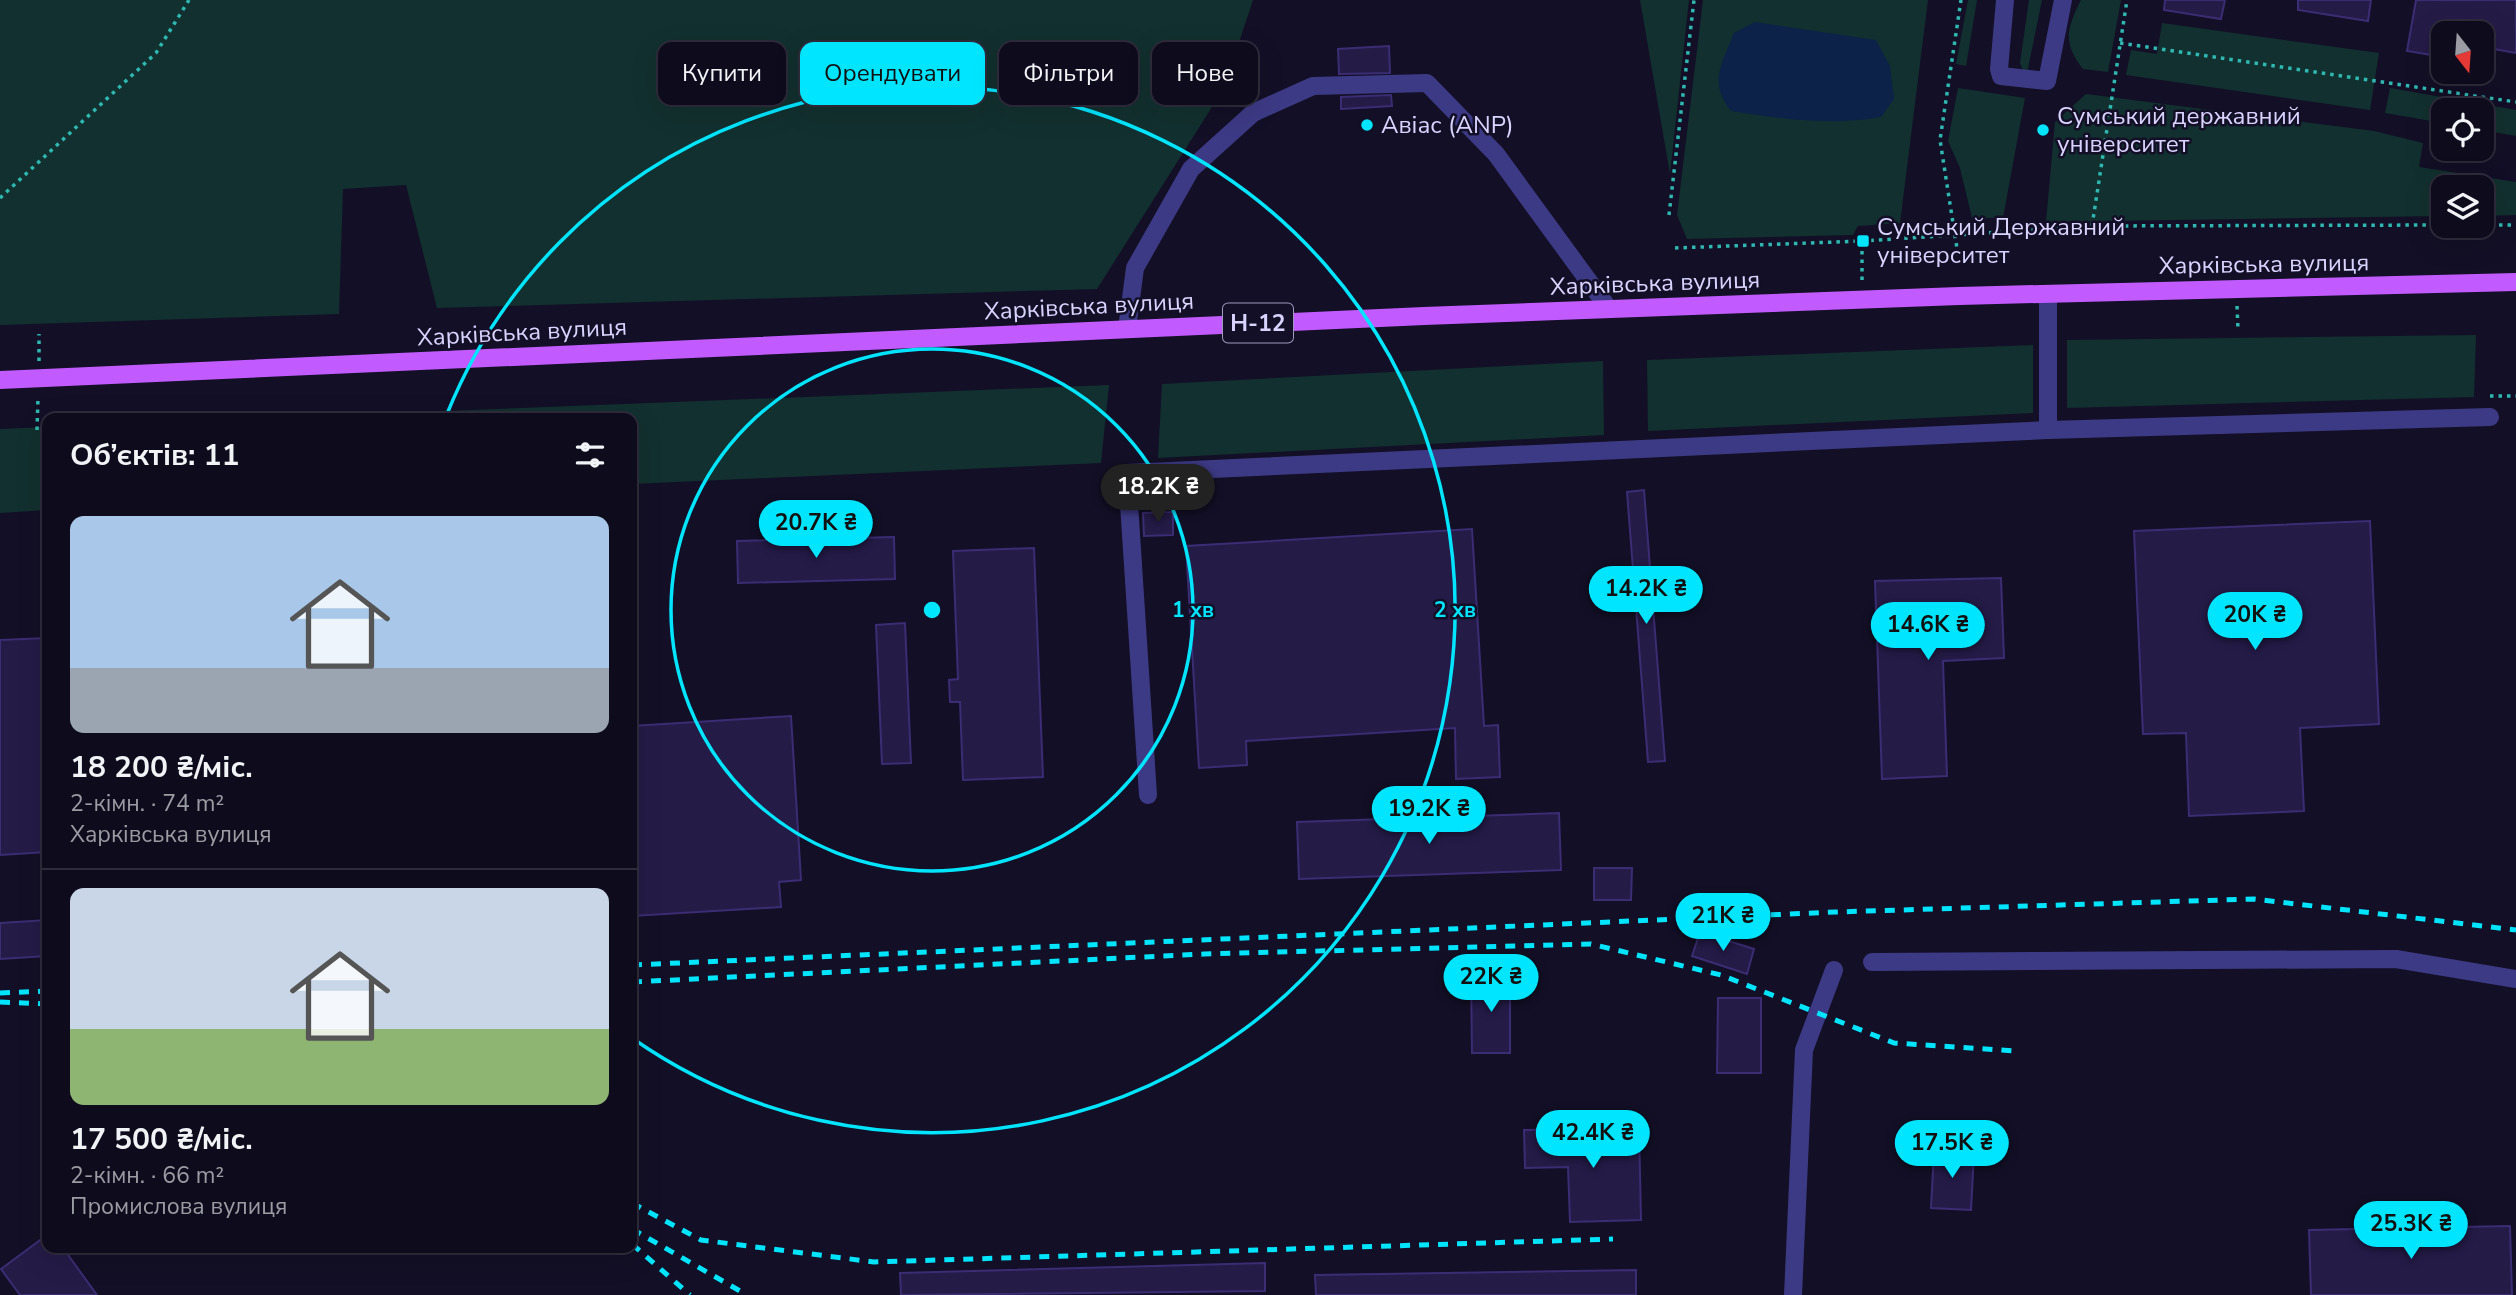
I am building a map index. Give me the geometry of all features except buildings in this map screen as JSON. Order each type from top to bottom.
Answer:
[{"type":"main road","name":"Харківська вулиця","points":[[0,380],[1862,299],[2516,282]]},
{"type":"street","points":[[2005,0],[1999,69],[2001,76],[2047,82],[2063,0]]},
{"type":"street","points":[[1127,329],[1135,268],[1191,169],[1253,113],[1313,86],[1427,83],[1496,154],[1609,309]]},
{"type":"street","points":[[2048,294],[2048,430]]},
{"type":"street","points":[[1148,795],[1127,473],[2048,430],[2490,416]]},
{"type":"street","points":[[1872,962],[2396,959],[2516,979]]},
{"type":"street","points":[[1793,1295],[1804,1050],[1834,970]]},
{"type":"path","points":[[0,198],[156,53],[189,0]]},
{"type":"path","points":[[1669,215],[1694,0]]},
{"type":"path","points":[[1958,255],[1940,140],[1961,0]]},
{"type":"path","points":[[2092,226],[2127,0]]},
{"type":"path","points":[[2120,43],[2516,102]]},
{"type":"path","points":[[1675,248],[1863,241],[2092,226],[2431,225]]},
{"type":"path","points":[[2494,225],[2516,225]]},
{"type":"path","points":[[1862,299],[1863,241]]},
{"type":"path","points":[[2490,396],[2516,396]]},
{"type":"green space","points":[[0,0],[1253,0],[1239,42],[1152,42],[1152,105],[1213,105],[1097,289],[437,308],[406,185],[343,189],[339,314],[0,325]]},
{"type":"green space","points":[[1640,0],[1689,0],[1670,174]]},
{"type":"green space","points":[[1703,0],[1928,0],[1900,223],[1858,226],[1853,235],[1687,239],[1677,215]]},
{"type":"green space","points":[[1968,0],[1977,0],[1966,66],[1956,64]]},
{"type":"green space","points":[[2029,0],[2042,0],[2026,78],[2020,63]]},
{"type":"green space","points":[[2081,0],[2121,0],[2108,72],[2083,69],[2069,43],[2072,19]]},
{"type":"green space","points":[[2162,23],[2379,53],[2370,110],[2126,75],[2131,50],[2157,54]]},
{"type":"green space","points":[[1958,88],[2025,98],[2003,218],[1972,218],[1960,168],[1948,141]]},
{"type":"green space","points":[[2390,88],[2447,98],[2431,98],[2431,121],[2385,113]]},
{"type":"green space","points":[[2086,94],[2374,131],[2423,143],[2419,167],[2471,175],[2431,175],[2431,216],[2046,222],[2055,122]]},
{"type":"green space","points":[[2494,106],[2516,110],[2516,136],[2494,132]]},
{"type":"green space","points":[[2494,179],[2516,182],[2516,215],[2494,216]]},
{"type":"green space","points":[[2476,335],[2474,397],[2067,408],[2067,340]]},
{"type":"green space","points":[[2033,345],[2033,413],[1648,431],[1647,360]]},
{"type":"green space","points":[[1603,361],[1604,435],[1158,458],[1162,384]]},
{"type":"green space","points":[[1109,385],[1101,463],[637,484],[637,413],[396,413]]},
{"type":"green space","points":[[42,427],[42,510],[0,513],[0,429]]},
{"type":"water","points":[[1755,22],[1876,40],[1890,66],[1894,99],[1881,117],[1862,120],[1806,120],[1731,111],[1720,91],[1719,73],[1734,33]]},
{"type":"railway","points":[[637,965],[1836,912],[2254,899],[2516,930]]},
{"type":"railway","points":[[637,982],[1204,954],[1591,944],[1721,975],[1894,1043],[2015,1051]]},
{"type":"railway","points":[[0,993],[42,991]]},
{"type":"railway","points":[[0,1002],[42,1004]]},
{"type":"railway","points":[[637,1206],[701,1240],[874,1262],[1613,1239]]},
{"type":"railway","points":[[637,1232],[747,1295]]},
{"type":"railway","points":[[637,1248],[690,1295]]},
{"type":"place","name":"Авіас (ANP)","points":[[1367,125]]},
{"type":"place","name":"Сумський державний університет","points":[[2043,130]]},
{"type":"place","name":"Сумський Державний університет","points":[[1863,241]]}]
